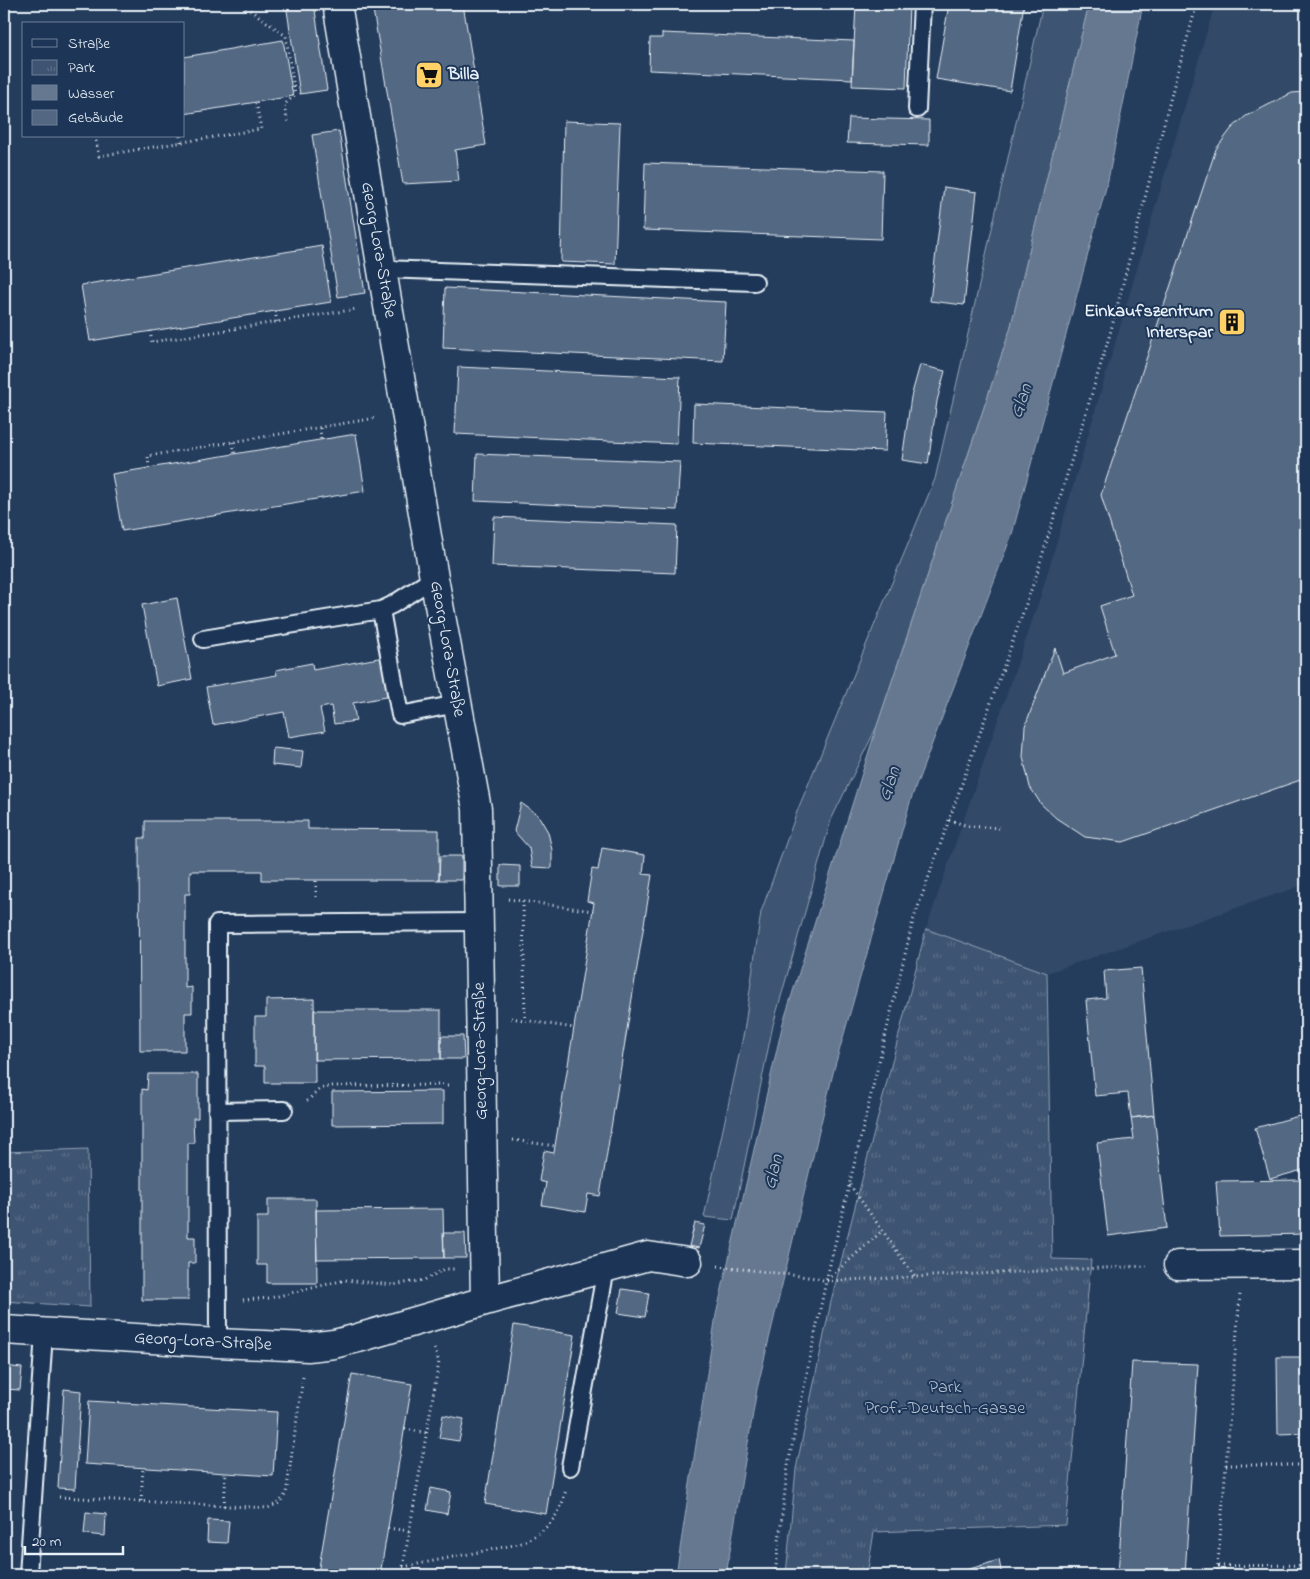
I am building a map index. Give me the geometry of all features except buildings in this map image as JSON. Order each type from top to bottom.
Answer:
[{"type":"street","name":"Georg-Lora-Straße","points":[[337,4],[434,578],[477,809],[485,1301]]},
{"type":"street","name":"Georg-Lora-Straße","points":[[4,1330],[218,1344],[308,1347],[334,1344],[648,1256],[688,1262]]},
{"type":"street","points":[[1178,1265],[1306,1264]]},
{"type":"lane","points":[[917,109],[922,4]]},
{"type":"lane","points":[[382,269],[755,282]]},
{"type":"lane","points":[[203,639],[381,610],[434,578]]},
{"type":"lane","points":[[381,610],[400,715],[457,704]]},
{"type":"lane","points":[[218,1344],[217,924],[478,908]]},
{"type":"lane","points":[[217,1111],[284,1110]]},
{"type":"lane","points":[[570,1468],[606,1268]]},
{"type":"lane","points":[[28,1575],[44,1332]]},
{"type":"path","points":[[242,4],[286,36],[296,95],[284,105],[288,124]]},
{"type":"path","points":[[775,1575],[788,1465],[826,1281],[913,921],[1036,576],[1110,334],[1174,81],[1197,4]]},
{"type":"path","points":[[95,138],[99,156],[261,129],[256,102]]},
{"type":"path","points":[[180,138],[181,142]]},
{"type":"path","points":[[150,331],[152,342],[388,304]]},
{"type":"path","points":[[275,311],[277,322]]},
{"type":"path","points":[[149,468],[148,456],[406,413]]},
{"type":"path","points":[[320,428],[321,439]]},
{"type":"path","points":[[233,442],[235,454]]},
{"type":"path","points":[[949,820],[968,826],[1000,828]]},
{"type":"path","points":[[478,908],[523,901],[593,911]]},
{"type":"path","points":[[523,901],[525,1020]]},
{"type":"path","points":[[480,1013],[574,1028]]},
{"type":"path","points":[[510,1018],[510,1027]]},
{"type":"path","points":[[284,1110],[298,1107],[320,1090],[332,1086],[482,1084]]},
{"type":"path","points":[[482,1135],[555,1146]]},
{"type":"path","points":[[850,1184],[916,1278]]},
{"type":"path","points":[[826,1281],[882,1231]]},
{"type":"path","points":[[688,1262],[816,1278],[826,1281],[1178,1265]]},
{"type":"path","points":[[1217,1575],[1242,1264]]},
{"type":"path","points":[[218,1302],[270,1298],[345,1280],[393,1285],[424,1280],[445,1269],[485,1268]]},
{"type":"path","points":[[399,1575],[403,1567],[439,1362],[424,1319]]},
{"type":"path","points":[[33,1495],[268,1508],[279,1503],[286,1494],[308,1347]]},
{"type":"path","points":[[404,1429],[426,1433]]},
{"type":"path","points":[[1226,1465],[1306,1465]]},
{"type":"path","points":[[140,1501],[143,1468]]},
{"type":"path","points":[[403,1567],[519,1544],[533,1538],[556,1517],[563,1504],[570,1468]]},
{"type":"path","points":[[224,1506],[226,1473]]},
{"type":"path","points":[[388,1528],[409,1531]]},
{"type":"path","points":[[1218,1566],[1306,1565]]},
{"type":"shaded area","points":[[1215,4],[1306,4],[1306,884],[1047,973],[926,929],[1041,595]]},
{"type":"green space","points":[[1043,4],[1089,4],[1010,330],[877,726],[831,820],[773,1025],[733,1220],[704,1217],[744,1032],[761,912],[798,809],[935,479]]},
{"type":"green space","name":"Park Prof.-Deutsch-Gasse","points":[[926,929],[1047,973],[1052,1259],[1091,1260],[1066,1525],[874,1532],[867,1575],[786,1575],[796,1469],[832,1297]]},
{"type":"green space","points":[[88,1149],[90,1307],[4,1301],[4,1152]]},
{"type":"water","name":"Glan","points":[[1089,4],[1143,4],[1108,180],[1012,534],[911,799],[834,1069],[757,1389],[726,1575],[676,1575],[716,1315],[783,1023],[877,726],[1010,330]]},
{"type":"place","name":"Billa","points":[[429,75]]},
{"type":"place","name":"Einkaufszentrum Interspar","points":[[1232,322]]}]
